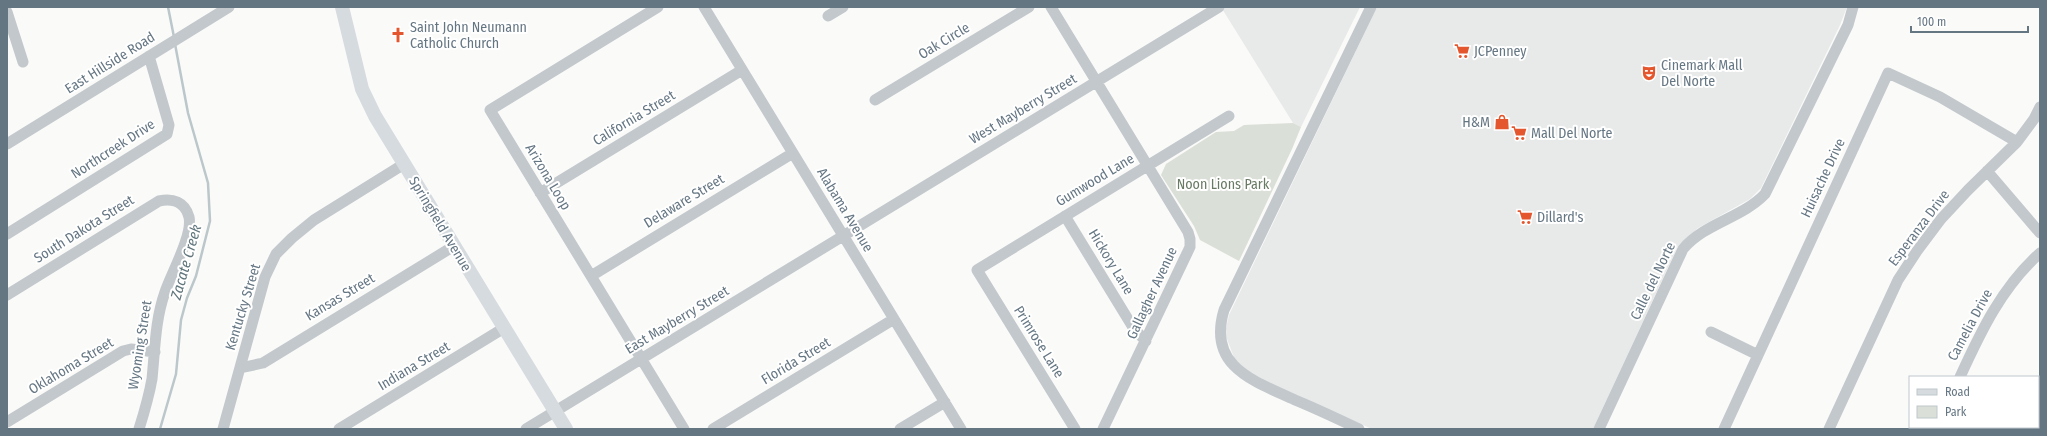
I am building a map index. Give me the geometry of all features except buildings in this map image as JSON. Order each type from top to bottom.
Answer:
[{"type":"main road","name":"Springfield Avenue","points":[[342,7],[362,89],[375,116],[566,429]]},
{"type":"street","name":"East Hillside Road","points":[[7,144],[229,7]]},
{"type":"street","name":"Arizona Loop","points":[[658,7],[490,110],[684,429]]},
{"type":"street","name":"Alabama Avenue","points":[[704,7],[961,429]]},
{"type":"street","points":[[828,16],[843,7]]},
{"type":"street","name":"Oak Circle","points":[[875,100],[1029,7]]},
{"type":"street","name":"Gallagher Avenue","points":[[1051,7],[1188,232],[1190,239],[1190,247],[1103,429]]},
{"type":"street","name":"West Mayberry Street","points":[[844,236],[1219,7]]},
{"type":"street","points":[[1359,429],[1250,380],[1233,366],[1227,357],[1220,332],[1224,310],[1371,7]]},
{"type":"street","name":"Calle del Norte","points":[[1599,429],[1683,249],[1695,237],[1752,206],[1765,194],[1848,25],[1853,7]]},
{"type":"street","points":[[7,12],[23,62]]},
{"type":"street","name":"Northcreek Drive","points":[[7,234],[167,134],[169,125],[149,56]]},
{"type":"street","name":"California Street","points":[[540,193],[742,70]]},
{"type":"street","name":"Huisache Drive","points":[[1724,429],[1888,73],[1940,97],[2016,142]]},
{"type":"street","name":"Esperanza Drive","points":[[1830,429],[1898,280],[1941,219],[2016,142],[2034,119],[2040,107]]},
{"type":"street","name":"Gumwood Lane","points":[[977,270],[1229,116]]},
{"type":"street","name":"Delaware Street","points":[[591,276],[793,153]]},
{"type":"street","name":"Kentucky Street","points":[[223,429],[265,277],[276,254],[292,238],[314,220],[404,164]]},
{"type":"street","points":[[1987,171],[2040,233]]},
{"type":"street","name":"South Dakota Street","points":[[7,295],[159,201],[170,198],[179,202]]},
{"type":"street","name":"Wyoming Street","points":[[139,429],[151,381],[158,314],[165,291],[184,247],[190,218],[186,209],[179,202]]},
{"type":"street","name":"Hickory Lane","points":[[1065,216],[1134,329],[1146,341]]},
{"type":"street","name":"East Mayberry Street","points":[[526,429],[844,236]]},
{"type":"street","name":"Kansas Street","points":[[240,368],[263,362],[454,246]]},
{"type":"street","name":"Camelia Drive","points":[[1960,376],[1989,316],[2006,291],[2028,264],[2040,253]]},
{"type":"street","name":"Primrose Lane","points":[[977,270],[1075,429]]},
{"type":"street","name":"Florida Street","points":[[713,429],[894,319]]},
{"type":"street","name":"Indiana Street","points":[[339,429],[504,328]]},
{"type":"street","points":[[1711,332],[1758,354]]},
{"type":"street","name":"Oklahoma Street","points":[[7,422],[123,351],[131,349],[155,352]]},
{"type":"street","points":[[900,429],[945,402]]},
{"type":"shaded area","points":[[1221,7],[1360,7],[1301,127],[1293,123]]},
{"type":"shaded area","points":[[1377,7],[1847,7],[1840,25],[1761,188],[1750,199],[1698,228],[1678,246],[1593,429],[1372,429],[1255,377],[1235,360],[1227,339],[1226,328],[1229,315]]},
{"type":"green space","name":"Noon Lions Park","points":[[1293,123],[1301,127],[1239,261],[1200,240],[1194,226],[1161,175],[1166,164],[1216,132],[1234,131],[1244,125]]},
{"type":"waterway","name":"Zacate Creek","points":[[168,7],[174,37]]},
{"type":"waterway","name":"Zacate Creek","points":[[160,429],[176,374],[181,320],[187,298],[196,276],[210,221],[208,183],[188,113],[175,44]]},
{"type":"place","name":"Saint John Neumann Catholic Church","points":[[398,35]]},
{"type":"place","name":"JCPenney","points":[[1462,51]]},
{"type":"place","name":"Cinemark Mall Del Norte","points":[[1649,73]]},
{"type":"place","name":"H&M","points":[[1502,122]]},
{"type":"place","name":"Mall Del Norte","points":[[1519,133]]},
{"type":"place","name":"Dillard's","points":[[1525,217]]}]
